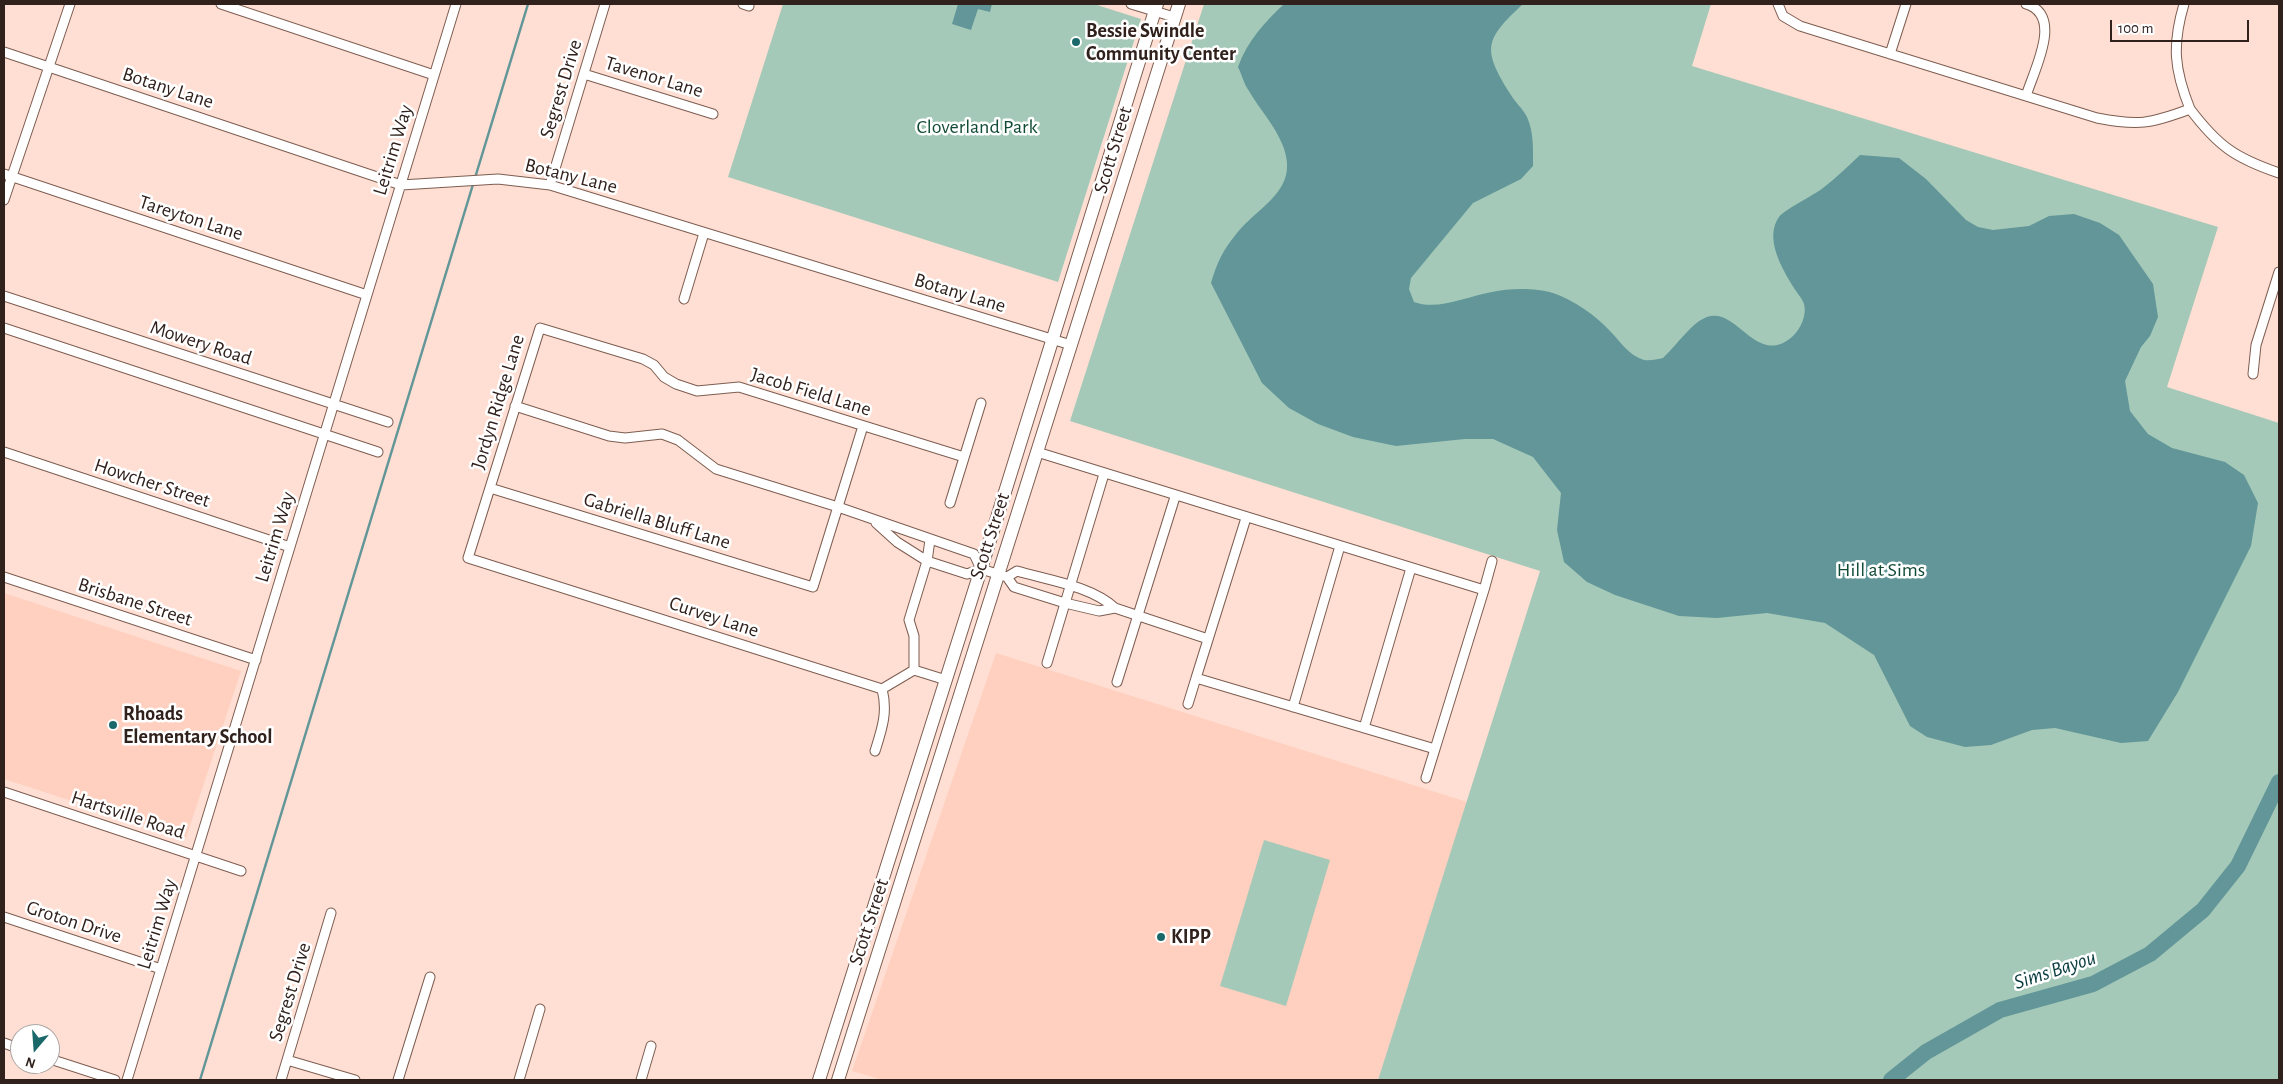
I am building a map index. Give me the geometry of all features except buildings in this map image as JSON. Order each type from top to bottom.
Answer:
[{"type":"main road","name":"Scott Street","points":[[838,1080],[935,772],[1002,576],[1037,452],[1179,4]]},
{"type":"main road","name":"Scott Street","points":[[819,1080],[1156,7]]},
{"type":"main road","points":[[1103,177],[1122,182]]},
{"type":"main road","points":[[918,766],[935,772]]},
{"type":"main road","points":[[871,916],[888,921]]},
{"type":"street","points":[[4,200],[8,176],[49,67],[70,4]]},
{"type":"street","points":[[221,4],[434,75]]},
{"type":"street","name":"Leitrim Way","points":[[127,1080],[456,4]]},
{"type":"street","name":"Segrest Drive","points":[[550,185],[605,4]]},
{"type":"street","points":[[1131,4],[1156,7],[1174,17]]},
{"type":"street","points":[[1778,4],[1783,16],[1800,26],[2096,118],[2131,124],[2162,120],[2190,109]]},
{"type":"street","points":[[1890,54],[1906,4]]},
{"type":"street","points":[[2026,4],[2035,6],[2045,19],[2047,31],[2026,96]]},
{"type":"street","points":[[2184,4],[2176,29],[2175,54],[2178,78],[2190,109],[2209,134],[2231,153],[2279,173]]},
{"type":"street","name":"Botany Lane","points":[[4,52],[401,184],[509,179],[550,185],[1071,346]]},
{"type":"street","name":"Tavenor Lane","points":[[584,74],[713,114]]},
{"type":"street","name":"Tareyton Lane","points":[[8,176],[367,295]]},
{"type":"street","points":[[684,299],[704,233]]},
{"type":"street","points":[[2253,374],[2256,345],[2279,272]]},
{"type":"street","name":"Mowery Road","points":[[4,296],[388,422]]},
{"type":"street","points":[[4,328],[378,452]]},
{"type":"street","name":"Jordyn Ridge Lane","points":[[468,558],[540,328]]},
{"type":"street","name":"Jacob Field Lane","points":[[540,328],[643,359],[654,365],[664,377],[676,384],[697,391],[739,387],[964,457]]},
{"type":"street","points":[[950,503],[981,403]]},
{"type":"street","points":[[516,406],[609,436],[625,438],[662,434],[678,440],[716,469],[838,507],[974,554],[981,569]]},
{"type":"street","points":[[838,507],[863,426]]},
{"type":"street","name":"Howcher Street","points":[[4,452],[290,547]]},
{"type":"street","points":[[1037,452],[1175,497],[1484,590]]},
{"type":"street","points":[[1047,663],[1104,474]]},
{"type":"street","name":"Gabriella Bluff Lane","points":[[490,488],[813,587],[838,507]]},
{"type":"street","points":[[1117,682],[1175,497]]},
{"type":"street","points":[[1188,704],[1246,518]]},
{"type":"street","points":[[872,520],[897,542],[926,561],[967,574],[981,569],[1002,576],[1014,587],[1065,604],[1099,612],[1115,608]]},
{"type":"street","points":[[914,670],[914,636],[909,620],[930,540]]},
{"type":"street","points":[[1293,707],[1340,546]]},
{"type":"street","name":"Curvey Lane","points":[[468,558],[882,689]]},
{"type":"street","points":[[1426,778],[1492,561]]},
{"type":"street","points":[[1364,728],[1411,568]]},
{"type":"street","points":[[1002,576],[1017,572],[1070,586],[1104,598],[1115,608],[1208,639]]},
{"type":"street","name":"Brisbane Street","points":[[4,577],[256,660]]},
{"type":"street","points":[[1040,595],[1044,579]]},
{"type":"street","points":[[875,751],[885,718],[886,704],[882,689],[914,670],[946,680]]},
{"type":"street","points":[[1196,678],[1435,749]]},
{"type":"street","name":"Hartsville Road","points":[[4,792],[242,871]]},
{"type":"street","name":"Segrest Drive","points":[[281,1080],[331,914]]},
{"type":"street","name":"Groton Drive","points":[[4,917],[161,969]]},
{"type":"street","points":[[398,1080],[430,977]]},
{"type":"street","points":[[519,1080],[540,1010]]},
{"type":"street","points":[[641,1080],[652,1046]]},
{"type":"street","points":[[287,1060],[355,1080]]},
{"type":"street","points":[[60,1061],[115,1080]]},
{"type":"shaded area","name":"Rhoads Elementary School","points":[[4,593],[241,671],[186,838],[4,779]]},
{"type":"shaded area","name":"KIPP","points":[[996,653],[1467,802],[1378,1080],[883,1080],[852,1071]]},
{"type":"green space","name":"Cloverland Park","points":[[783,4],[1094,4],[1141,19],[1058,282],[728,177]]},
{"type":"green space","name":"Hill at Sims","points":[[1204,4],[1711,4],[1692,66],[2218,227],[2167,387],[2279,423],[2279,1080],[1378,1080],[1540,571],[1070,421]]},
{"type":"green space","points":[[1264,840],[1330,860],[1286,1006],[1220,986]]},
{"type":"water","points":[[958,4],[992,4],[990,12],[978,9],[971,30],[952,24]]},
{"type":"water","points":[[1284,4],[1523,4],[1510,16],[1494,36],[1491,46],[1495,66],[1529,123],[1533,141],[1533,166],[1521,179],[1473,203],[1411,278],[1409,289],[1414,302],[1433,305],[1443,304],[1492,292],[1515,289],[1531,289],[1553,293],[1569,300],[1591,314],[1629,352],[1644,360],[1663,358],[1690,329],[1707,317],[1718,316],[1728,320],[1758,342],[1769,345],[1781,344],[1799,329],[1803,321],[1805,308],[1784,272],[1776,253],[1773,234],[1775,225],[1782,214],[1823,188],[1860,155],[1899,158],[1926,179],[1966,220],[1978,227],[1993,230],[2029,226],[2049,216],[2074,214],[2100,223],[2119,235],[2153,284],[2158,317],[2150,336],[2141,347],[2125,381],[2130,411],[2148,434],[2172,448],[2225,462],[2244,475],[2258,503],[2251,546],[2178,692],[2148,741],[2121,743],[2055,728],[2032,730],[1991,745],[1965,747],[1927,737],[1910,726],[1874,655],[1825,623],[1767,613],[1717,618],[1679,616],[1615,595],[1587,582],[1564,562],[1557,530],[1561,493],[1533,457],[1493,439],[1465,439],[1396,446],[1353,437],[1318,424],[1289,408],[1262,383],[1211,283],[1218,262],[1228,245],[1246,223],[1275,196],[1286,174],[1287,161],[1280,138],[1247,88],[1238,67],[1246,49],[1257,32]]},
{"type":"waterway","points":[[200,1080],[528,4]]},
{"type":"waterway","name":"Sims Bayou","points":[[1891,1080],[1926,1052],[2000,1010],[2093,984],[2150,954],[2203,910],[2238,866],[2279,782]]},
{"type":"place","name":"Bessie Swindle Community Center","points":[[1076,42]]},
{"type":"place","name":"Rhoads Elementary School","points":[[113,725]]},
{"type":"place","name":"KIPP","points":[[1161,937]]}]
